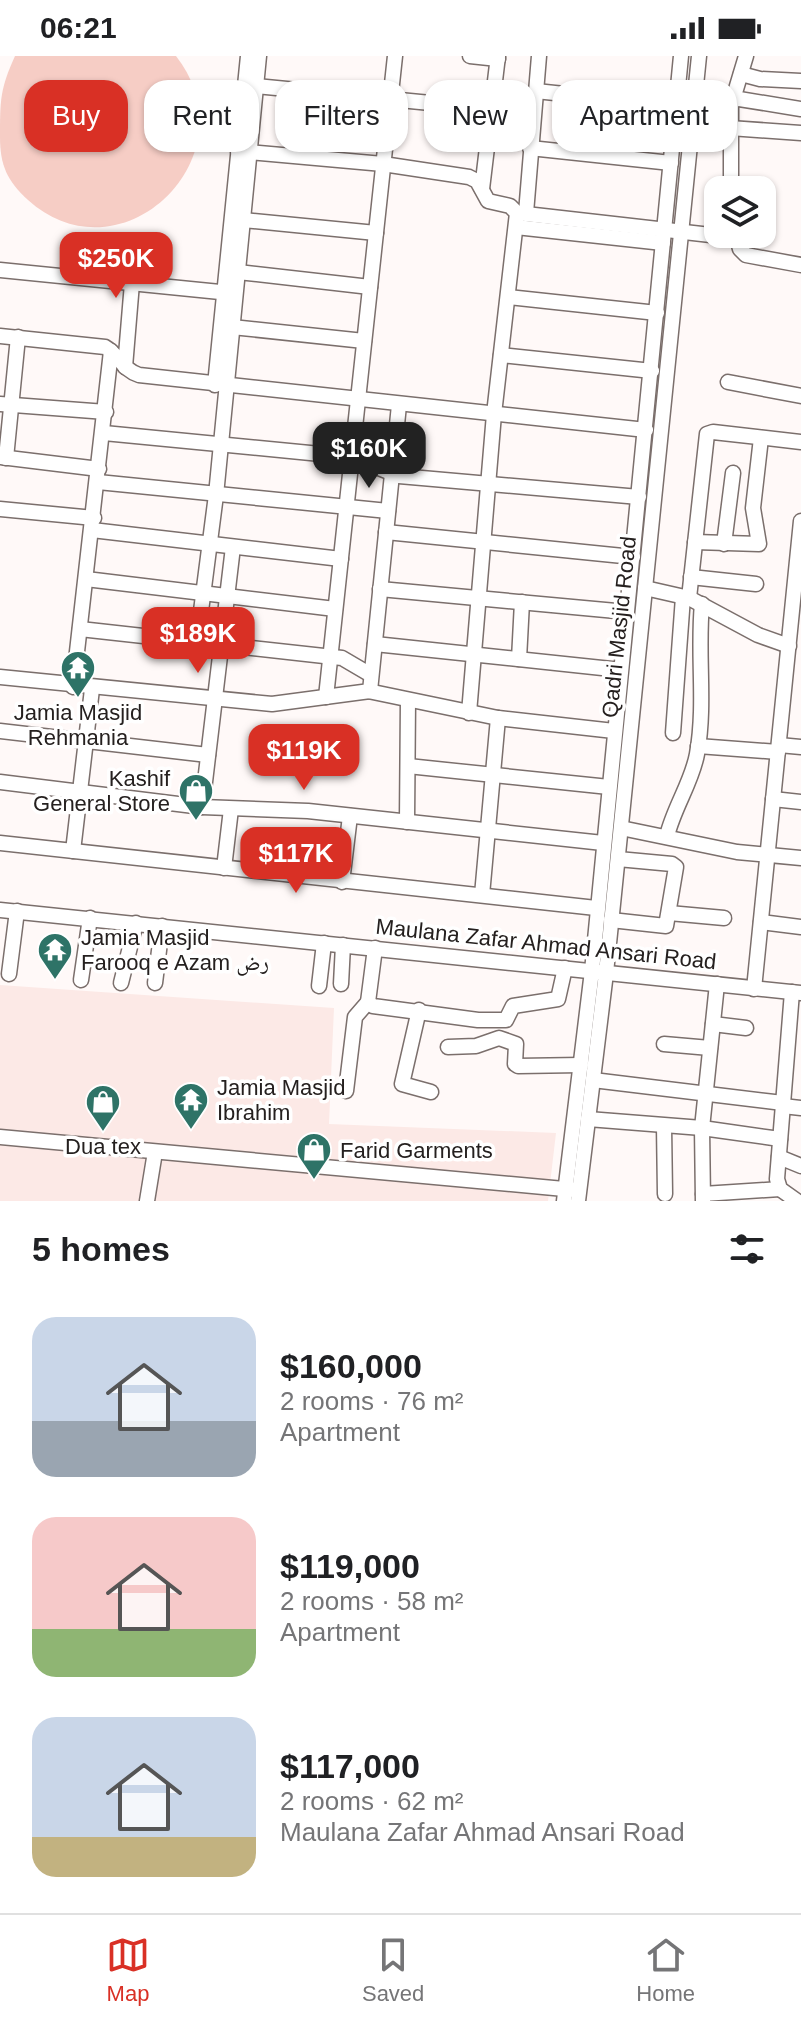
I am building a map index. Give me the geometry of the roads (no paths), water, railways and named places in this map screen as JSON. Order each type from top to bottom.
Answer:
[{"type":"street","points":[[247,80],[248,56]]},
{"type":"street","points":[[257,80],[259,56]]},
{"type":"street","points":[[392,80],[395,56]]},
{"type":"street","points":[[470,56],[498,58],[495,80]]},
{"type":"street","points":[[539,56],[536,91],[552,93]]},
{"type":"street","name":"Qadri Masjid Road","points":[[679,80],[681,56]]},
{"type":"street","name":"Qadri Masjid Road","points":[[571,1195],[581,1065],[611,920],[618,859],[699,56]]},
{"type":"street","points":[[737,86],[746,56]]},
{"type":"street","points":[[741,74],[770,81],[801,81]]},
{"type":"street","points":[[737,99],[801,109]]},
{"type":"street","points":[[737,128],[801,133]]},
{"type":"street","points":[[536,149],[671,163]]},
{"type":"street","points":[[221,385],[232,327],[230,293],[238,272],[243,220],[244,152]]},
{"type":"street","points":[[197,642],[216,495],[221,385],[244,152]]},
{"type":"street","points":[[255,152],[383,164],[469,177],[482,189],[488,201],[510,206],[520,218],[664,236],[682,231],[704,233]]},
{"type":"street","points":[[326,697],[384,152]]},
{"type":"street","points":[[482,189],[487,152]]},
{"type":"street","points":[[469,713],[494,414],[529,152]]},
{"type":"street","name":"Qadri Masjid Road","points":[[571,1195],[588,1119],[593,1080],[599,972],[596,908],[672,152]]},
{"type":"street","points":[[730,152],[731,176]]},
{"type":"street","points":[[243,220],[376,233]]},
{"type":"street","points":[[740,248],[746,255],[801,265]]},
{"type":"street","points":[[0,270],[230,293]]},
{"type":"street","points":[[238,272],[370,287]]},
{"type":"street","points":[[125,367],[132,283]]},
{"type":"street","points":[[508,297],[657,313]]},
{"type":"street","points":[[232,327],[364,341]]},
{"type":"street","points":[[0,336],[111,351],[125,367],[139,375],[646,430]]},
{"type":"street","points":[[18,337],[6,404],[3,458],[216,495],[388,511]]},
{"type":"street","points":[[73,687],[111,351]]},
{"type":"street","points":[[501,355],[652,371]]},
{"type":"street","points":[[728,382],[801,396]]},
{"type":"street","points":[[6,404],[106,412]]},
{"type":"street","points":[[368,691],[399,405]]},
{"type":"street","points":[[104,433],[351,457],[392,474],[639,497]]},
{"type":"street","points":[[673,733],[691,600],[707,434],[801,442]]},
{"type":"street","points":[[695,542],[756,546],[760,542],[753,508],[761,438]]},
{"type":"street","points":[[724,544],[733,473]]},
{"type":"street","points":[[0,509],[210,544],[341,559]]},
{"type":"street","points":[[754,989],[778,748],[794,677],[792,655],[801,521]]},
{"type":"street","points":[[386,532],[633,557]]},
{"type":"street","points":[[202,807],[233,547]]},
{"type":"street","points":[[691,577],[756,584]]},
{"type":"street","points":[[86,579],[335,609]]},
{"type":"street","points":[[645,588],[691,600],[792,655]]},
{"type":"street","points":[[380,589],[627,612]]},
{"type":"street","points":[[667,836],[675,805],[691,775],[703,707],[691,600]]},
{"type":"street","points":[[519,659],[522,602]]},
{"type":"street","points":[[80,629],[330,657],[352,662],[371,675]]},
{"type":"street","points":[[375,644],[621,670]]},
{"type":"street","points":[[0,677],[92,689],[272,704],[368,691],[498,718],[614,731]]},
{"type":"street","points":[[73,851],[92,689]]},
{"type":"street","points":[[407,822],[408,700]]},
{"type":"street","points":[[482,895],[498,718]]},
{"type":"street","points":[[0,731],[208,755]]},
{"type":"street","points":[[698,746],[801,747]]},
{"type":"street","points":[[408,766],[609,787]]},
{"type":"street","points":[[0,782],[202,807],[350,816],[603,843]]},
{"type":"street","points":[[773,799],[801,802]]},
{"type":"street","points":[[224,868],[231,809]]},
{"type":"street","points":[[342,882],[350,816]]},
{"type":"street","points":[[621,828],[768,855],[801,858]]},
{"type":"street","points":[[0,843],[596,908]]},
{"type":"street","points":[[611,920],[663,927],[669,913],[675,865],[618,859]]},
{"type":"street","name":"Maulana Zafar Ahmad Ansari Road","points":[[0,910],[796,993]]},
{"type":"street","points":[[9,974],[17,911]]},
{"type":"street","points":[[669,913],[724,918]]},
{"type":"street","points":[[81,980],[90,918]]},
{"type":"street","points":[[761,922],[801,927]]},
{"type":"street","points":[[121,983],[136,923]]},
{"type":"street","points":[[155,983],[162,926]]},
{"type":"street","points":[[319,986],[324,943]]},
{"type":"street","points":[[341,984],[343,945]]},
{"type":"street","points":[[346,1091],[355,1017],[368,1002],[375,948]]},
{"type":"street","points":[[368,1002],[379,1007],[478,1020],[506,1020],[513,1006],[558,999],[565,968]]},
{"type":"street","points":[[717,984],[702,1128],[703,1197],[759,1195],[780,1189]]},
{"type":"street","points":[[780,1189],[780,1139],[783,1105],[794,1056],[796,993]]},
{"type":"street","points":[[419,1010],[402,1084],[431,1092]]},
{"type":"street","points":[[713,1024],[746,1028]]},
{"type":"street","points":[[448,1047],[476,1046],[499,1038],[516,1044],[515,1064],[518,1066],[581,1065]]},
{"type":"street","points":[[664,1044],[710,1048]]},
{"type":"street","points":[[593,1080],[706,1092],[801,1108]]},
{"type":"street","points":[[588,1119],[702,1128],[780,1139]]},
{"type":"street","points":[[664,1126],[665,1194]]},
{"type":"street","points":[[0,1137],[571,1195]]},
{"type":"street","points":[[147,1201],[155,1152]]},
{"type":"street","points":[[779,1157],[801,1166]]},
{"type":"street","points":[[780,1189],[797,1201]]},
{"type":"place","name":"Jamia Masjid Rehmania","points":[[78,699]]},
{"type":"place","name":"Kashif General Store","points":[[196,822]]},
{"type":"place","name":"Jamia Masjid Farooq e Azam رض","points":[[55,981]]},
{"type":"place","name":"Jamia Masjid Ibrahim","points":[[191,1131]]},
{"type":"place","name":"Dua tex","points":[[103,1133]]},
{"type":"place","name":"Farid Garments","points":[[314,1181]]}]
